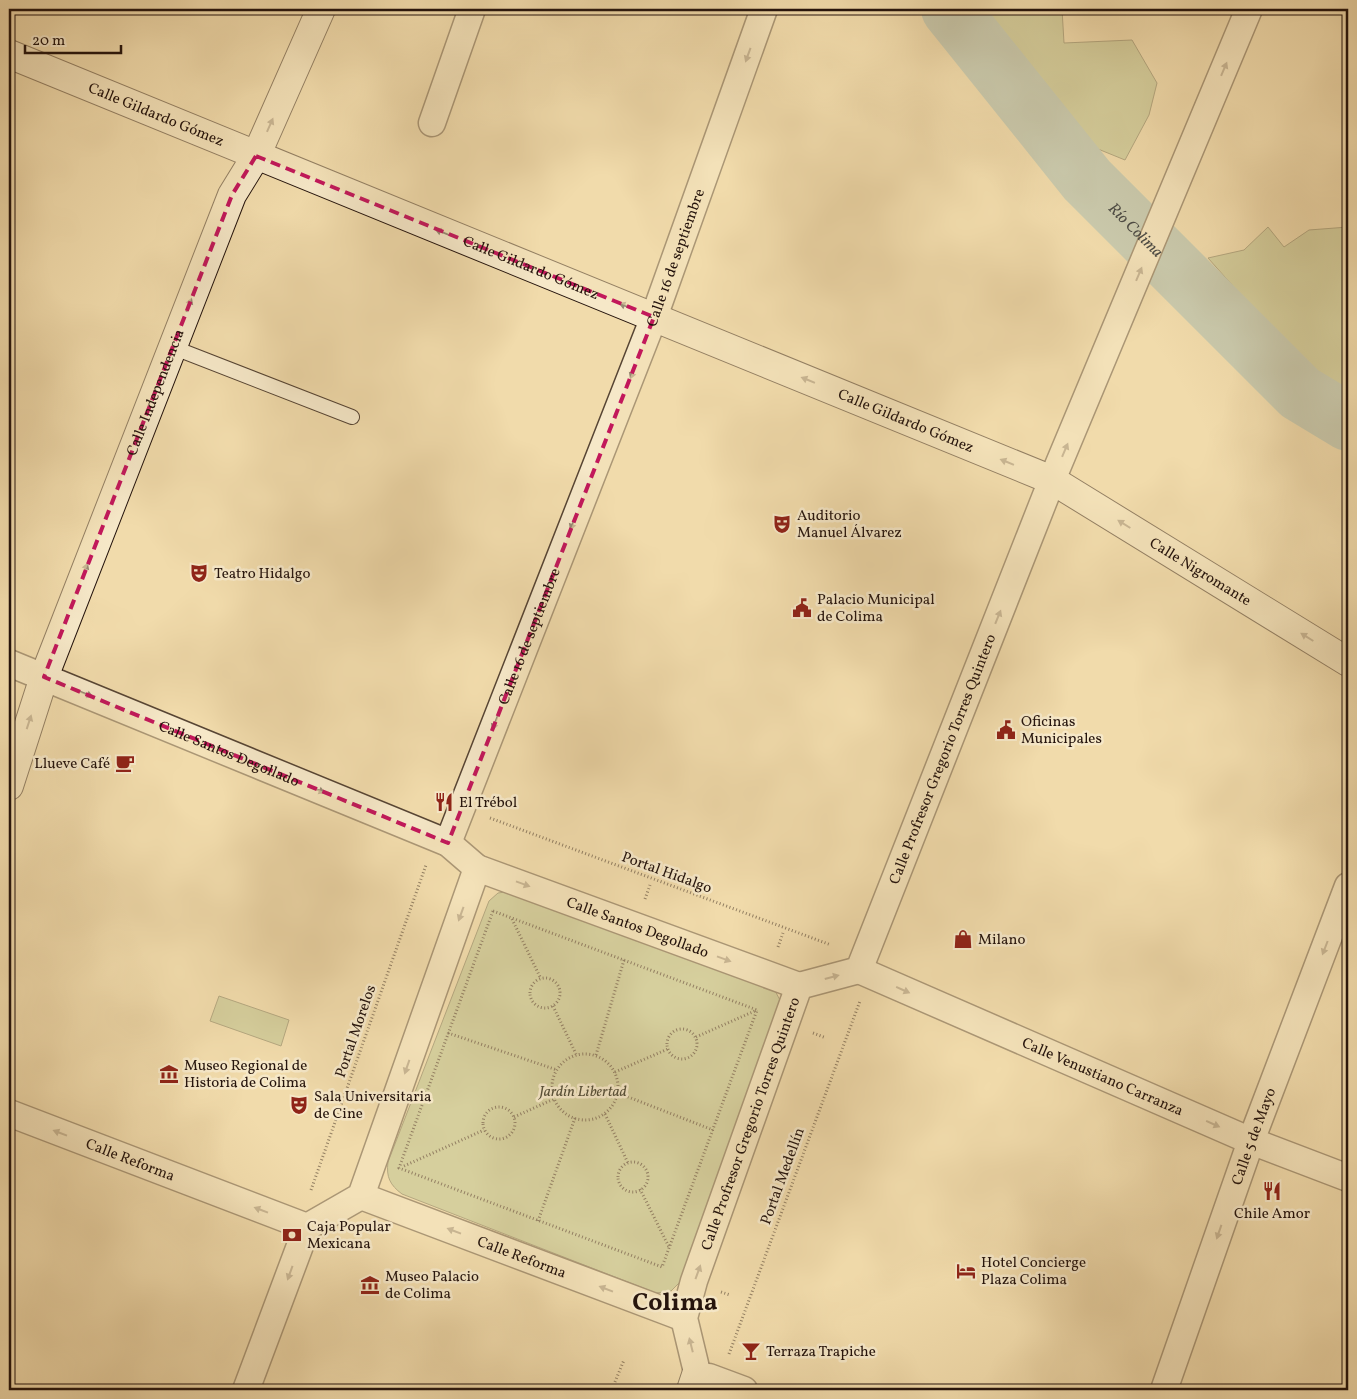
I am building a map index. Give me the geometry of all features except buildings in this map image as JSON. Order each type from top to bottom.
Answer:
[{"type":"street","name":"Calle Independencia","points":[[9,786],[44,676],[232,195],[256,156],[321,9]]},
{"type":"street","points":[[432,123],[472,9]]},
{"type":"street","name":"Calle 16 de septiembre","points":[[438,850],[654,317],[764,9]]},
{"type":"street","name":"Calle Profresor Gregorio Torres Quintero","points":[[706,1375],[684,1318],[694,1281],[799,986],[858,970],[1052,480],[1250,9]]},
{"type":"street","name":"Calle Gildardo Gómez","points":[[9,54],[1052,480]]},
{"type":"street","name":"Calle Nigromante","points":[[1052,480],[1348,662]]},
{"type":"street","name":"Calle Santos Degollado","points":[[9,663],[44,676],[438,850]]},
{"type":"street","points":[[246,1390],[307,1227],[361,1196],[477,868],[438,850]]},
{"type":"street","name":"Calle Santos Degollado","points":[[477,868],[799,986]]},
{"type":"street","name":"Calle 5 de Mayo","points":[[1164,1390],[1251,1141],[1348,886]]},
{"type":"street","name":"Calle Venustiano Carranza","points":[[858,970],[1251,1141],[1348,1178]]},
{"type":"street","name":"Calle Reforma","points":[[9,1114],[307,1227]]},
{"type":"street","name":"Calle Reforma","points":[[361,1196],[684,1318]]},
{"type":"street","points":[[706,1375],[744,1390]]},
{"type":"lane","points":[[172,347],[352,417]]},
{"type":"path","name":"Portal Hidalgo","points":[[486,817],[839,948]]},
{"type":"path","name":"Portal Morelos","points":[[310,1194],[438,850]]},
{"type":"path","points":[[399,1168],[493,911],[757,1010]]},
{"type":"path","points":[[511,918],[541,979]]},
{"type":"path","points":[[776,955],[782,933]]},
{"type":"path","points":[[596,1055],[624,960]]},
{"type":"path","points":[[541,979],[551,979],[559,986],[560,998],[553,1006],[543,1008],[538,1006],[532,999],[532,986],[541,979]]},
{"type":"path","name":"Portal Medellín","points":[[706,1375],[860,999]]},
{"type":"path","points":[[553,1006],[576,1054]]},
{"type":"path","points":[[696,1037],[757,1010]]},
{"type":"path","points":[[399,1168],[662,1267],[757,1010]]},
{"type":"path","points":[[684,1028],[696,1037],[696,1051],[688,1058],[675,1057],[668,1049],[668,1039],[674,1031],[684,1028]]},
{"type":"path","points":[[448,1033],[557,1070]]},
{"type":"path","points":[[615,1072],[668,1049]]},
{"type":"path","points":[[576,1054],[596,1055],[610,1065],[615,1072],[618,1079],[616,1101],[605,1114],[589,1120],[575,1118],[566,1114],[554,1099],[553,1079],[557,1070],[567,1059],[576,1054]]},
{"type":"path","points":[[618,1093],[713,1130]]},
{"type":"path","points":[[514,1118],[554,1099]]},
{"type":"path","points":[[492,1108],[508,1109],[514,1118],[514,1129],[508,1137],[497,1140],[487,1136],[484,1130],[484,1116],[492,1108]]},
{"type":"path","points":[[605,1114],[628,1162]]},
{"type":"path","points":[[538,1221],[575,1118]]},
{"type":"path","points":[[399,1168],[484,1130]]},
{"type":"path","points":[[628,1162],[640,1164],[646,1170],[646,1183],[640,1189],[626,1190],[619,1183],[620,1169],[628,1162]]},
{"type":"path","points":[[640,1189],[670,1248]]},
{"type":"path","points":[[615,1382],[624,1360]]},
{"type":"highlighted area","points":[[256,156],[654,317],[448,843],[44,677],[232,195]]},
{"type":"green space","points":[[931,9],[1062,9],[1064,43],[1132,40],[1157,83],[1149,115],[1125,160],[1071,138],[1004,94],[974,23]]},
{"type":"green space","points":[[1268,227],[1284,247],[1309,230],[1348,227],[1348,395],[1306,368],[1208,258],[1244,250]]},
{"type":"green space","name":"Jardín Libertad","points":[[512,891],[773,987],[781,1002],[680,1282],[671,1291],[656,1293],[402,1194],[394,1187],[390,1180],[388,1162],[489,901],[498,893]]},
{"type":"green space","points":[[219,996],[289,1020],[281,1046],[210,1021]]},
{"type":"waterway","name":"Río Colima","points":[[950,9],[1087,180],[1300,393],[1348,422]]},
{"type":"place","name":"Auditorio Manuel Álvarez","points":[[782,524]]},
{"type":"place","name":"Teatro Hidalgo","points":[[199,573]]},
{"type":"place","name":"Palacio Municipal de Colima","points":[[802,608]]},
{"type":"place","name":"Oficinas Municipales","points":[[1006,730]]},
{"type":"place","name":"Llueve Café","points":[[125,763]]},
{"type":"place","name":"El Trébol","points":[[444,802]]},
{"type":"place","name":"Milano","points":[[963,939]]},
{"type":"place","name":"Museo Regional de Historia de Colima","points":[[169,1074]]},
{"type":"place","name":"Sala Universitaria de Cine","points":[[299,1105]]},
{"type":"place","name":"Chile Amor","points":[[1272,1191]]},
{"type":"place","name":"Caja Popular Mexicana","points":[[292,1235]]},
{"type":"place","name":"Hotel Concierge Plaza Colima","points":[[966,1271]]},
{"type":"place","name":"Museo Palacio de Colima","points":[[370,1285]]},
{"type":"place","name":"Terraza Trapiche","points":[[751,1351]]},
{"type":"district","name":"Colima","points":[[675,1301]]}]
